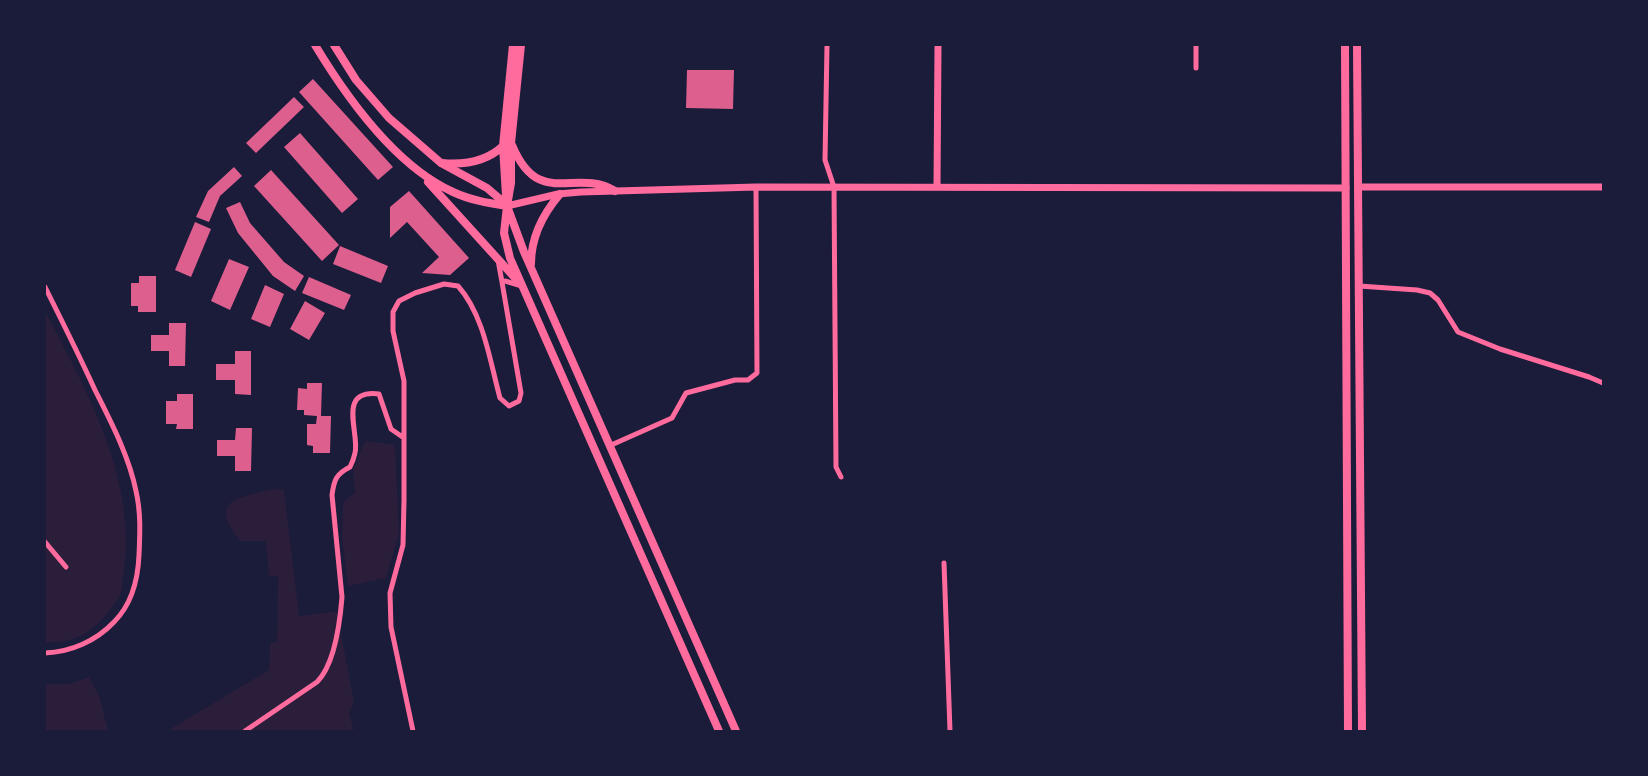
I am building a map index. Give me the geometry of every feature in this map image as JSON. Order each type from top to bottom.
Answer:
[{"type":"main road","points":[[315,45],[360,111],[381,135],[412,164],[433,181],[454,192],[477,201],[507,206]]},
{"type":"main road","points":[[334,45],[356,80],[379,108],[441,163],[487,188],[507,206],[531,268],[736,731]]},
{"type":"main road","points":[[513,45],[507,144],[511,183],[504,220],[504,240],[522,286],[719,731]]},
{"type":"main road","points":[[441,163],[460,164],[477,161],[492,155],[507,144],[521,45]]},
{"type":"main road","points":[[1345,45],[1348,731]]},
{"type":"main road","points":[[1357,45],[1362,731]]},
{"type":"main road","points":[[507,144],[526,168],[543,182],[597,185],[615,191]]},
{"type":"main road","points":[[412,164],[522,286]]},
{"type":"main road","points":[[1346,188],[1358,187]]},
{"type":"main road","points":[[531,268],[535,234],[545,213],[560,194]]},
{"type":"street","points":[[827,45],[825,160],[834,187],[836,466],[841,477]]},
{"type":"street","points":[[937,187],[938,45]]},
{"type":"street","points":[[1196,45],[1196,68]]},
{"type":"street","points":[[609,446],[672,418],[686,393],[735,380],[748,380],[758,374],[756,187]]},
{"type":"street","points":[[507,206],[560,194],[756,187],[1346,188]]},
{"type":"street","points":[[1358,187],[1603,187]]},
{"type":"street","points":[[413,731],[391,616],[390,593],[403,545],[404,438],[404,381],[393,331],[393,312],[399,302],[434,287],[449,284],[458,286],[477,319],[500,398],[509,406],[519,401],[521,393],[497,256]]},
{"type":"street","points":[[502,282],[522,286]]},
{"type":"street","points":[[1359,286],[1417,290],[1430,294],[1438,300],[1458,332],[1500,349],[1603,383]]},
{"type":"street","points":[[45,287],[110,418],[129,464],[139,503],[141,527],[139,560],[134,587],[128,603],[119,616],[109,627],[88,642],[65,650],[45,653]]},
{"type":"street","points":[[245,731],[317,682],[323,675],[330,657],[342,597],[332,495],[334,480],[339,472],[350,467],[356,452],[352,408],[358,399],[372,393],[379,394],[391,429],[404,438]]},
{"type":"street","points":[[45,542],[66,567]]},
{"type":"street","points":[[944,563],[950,731]]},
{"type":"shaded area","points":[[45,311],[105,436],[116,469],[123,503],[126,537],[122,588],[115,603],[102,620],[88,632],[73,639],[55,642],[45,642]]},
{"type":"shaded area","points":[[365,441],[395,445],[399,534],[386,578],[348,586],[342,538],[343,502],[355,493],[353,469]]},
{"type":"shaded area","points":[[274,489],[284,490],[299,616],[337,611],[354,703],[349,713],[354,731],[167,731],[269,670],[270,643],[277,642],[278,576],[269,576],[266,541],[240,541],[226,516],[227,508],[239,498]]},
{"type":"shaded area","points":[[89,677],[99,695],[108,731],[45,731],[45,684],[69,684]]},
{"type":"building","points":[[687,70],[734,70],[733,109],[686,108]]},
{"type":"building","points":[[313,79],[393,167],[378,180],[299,92]]},
{"type":"building","points":[[294,97],[304,107],[256,153],[246,143]]},
{"type":"building","points":[[300,133],[358,199],[342,213],[284,147]]},
{"type":"building","points":[[234,167],[242,176],[220,196],[209,222],[196,217],[208,191]]},
{"type":"building","points":[[271,170],[339,245],[322,261],[254,186]]},
{"type":"building","points":[[409,191],[469,258],[450,275],[422,273],[439,257],[407,222],[390,238],[390,207]]},
{"type":"building","points":[[240,202],[250,223],[284,262],[304,276],[295,291],[273,276],[238,233],[226,208]]},
{"type":"building","points":[[195,222],[211,229],[191,277],[175,270]]},
{"type":"building","points":[[340,246],[388,266],[381,283],[333,264]]},
{"type":"building","points":[[229,259],[249,267],[230,310],[211,301]]},
{"type":"building","points":[[139,276],[156,276],[156,312],[138,312],[138,306],[131,306],[131,283],[139,283]]},
{"type":"building","points":[[309,277],[351,295],[344,310],[302,293]]},
{"type":"building","points":[[265,285],[284,294],[270,327],[251,319]]},
{"type":"building","points":[[305,301],[325,313],[309,340],[290,329]]},
{"type":"building","points":[[169,323],[186,323],[185,366],[169,366],[169,351],[151,351],[151,335],[169,335]]},
{"type":"building","points":[[235,351],[251,351],[251,395],[235,394],[235,380],[216,380],[216,364],[235,364]]},
{"type":"building","points":[[307,383],[322,383],[321,416],[331,416],[330,453],[313,453],[313,446],[307,445],[307,424],[316,424],[317,416],[304,415],[304,410],[297,410],[298,388],[307,389]]},
{"type":"building","points":[[177,394],[193,394],[193,429],[176,429],[177,424],[166,424],[166,401],[177,401]]},
{"type":"building","points":[[236,428],[252,428],[251,471],[235,471],[235,456],[217,456],[217,440],[235,440]]}]
